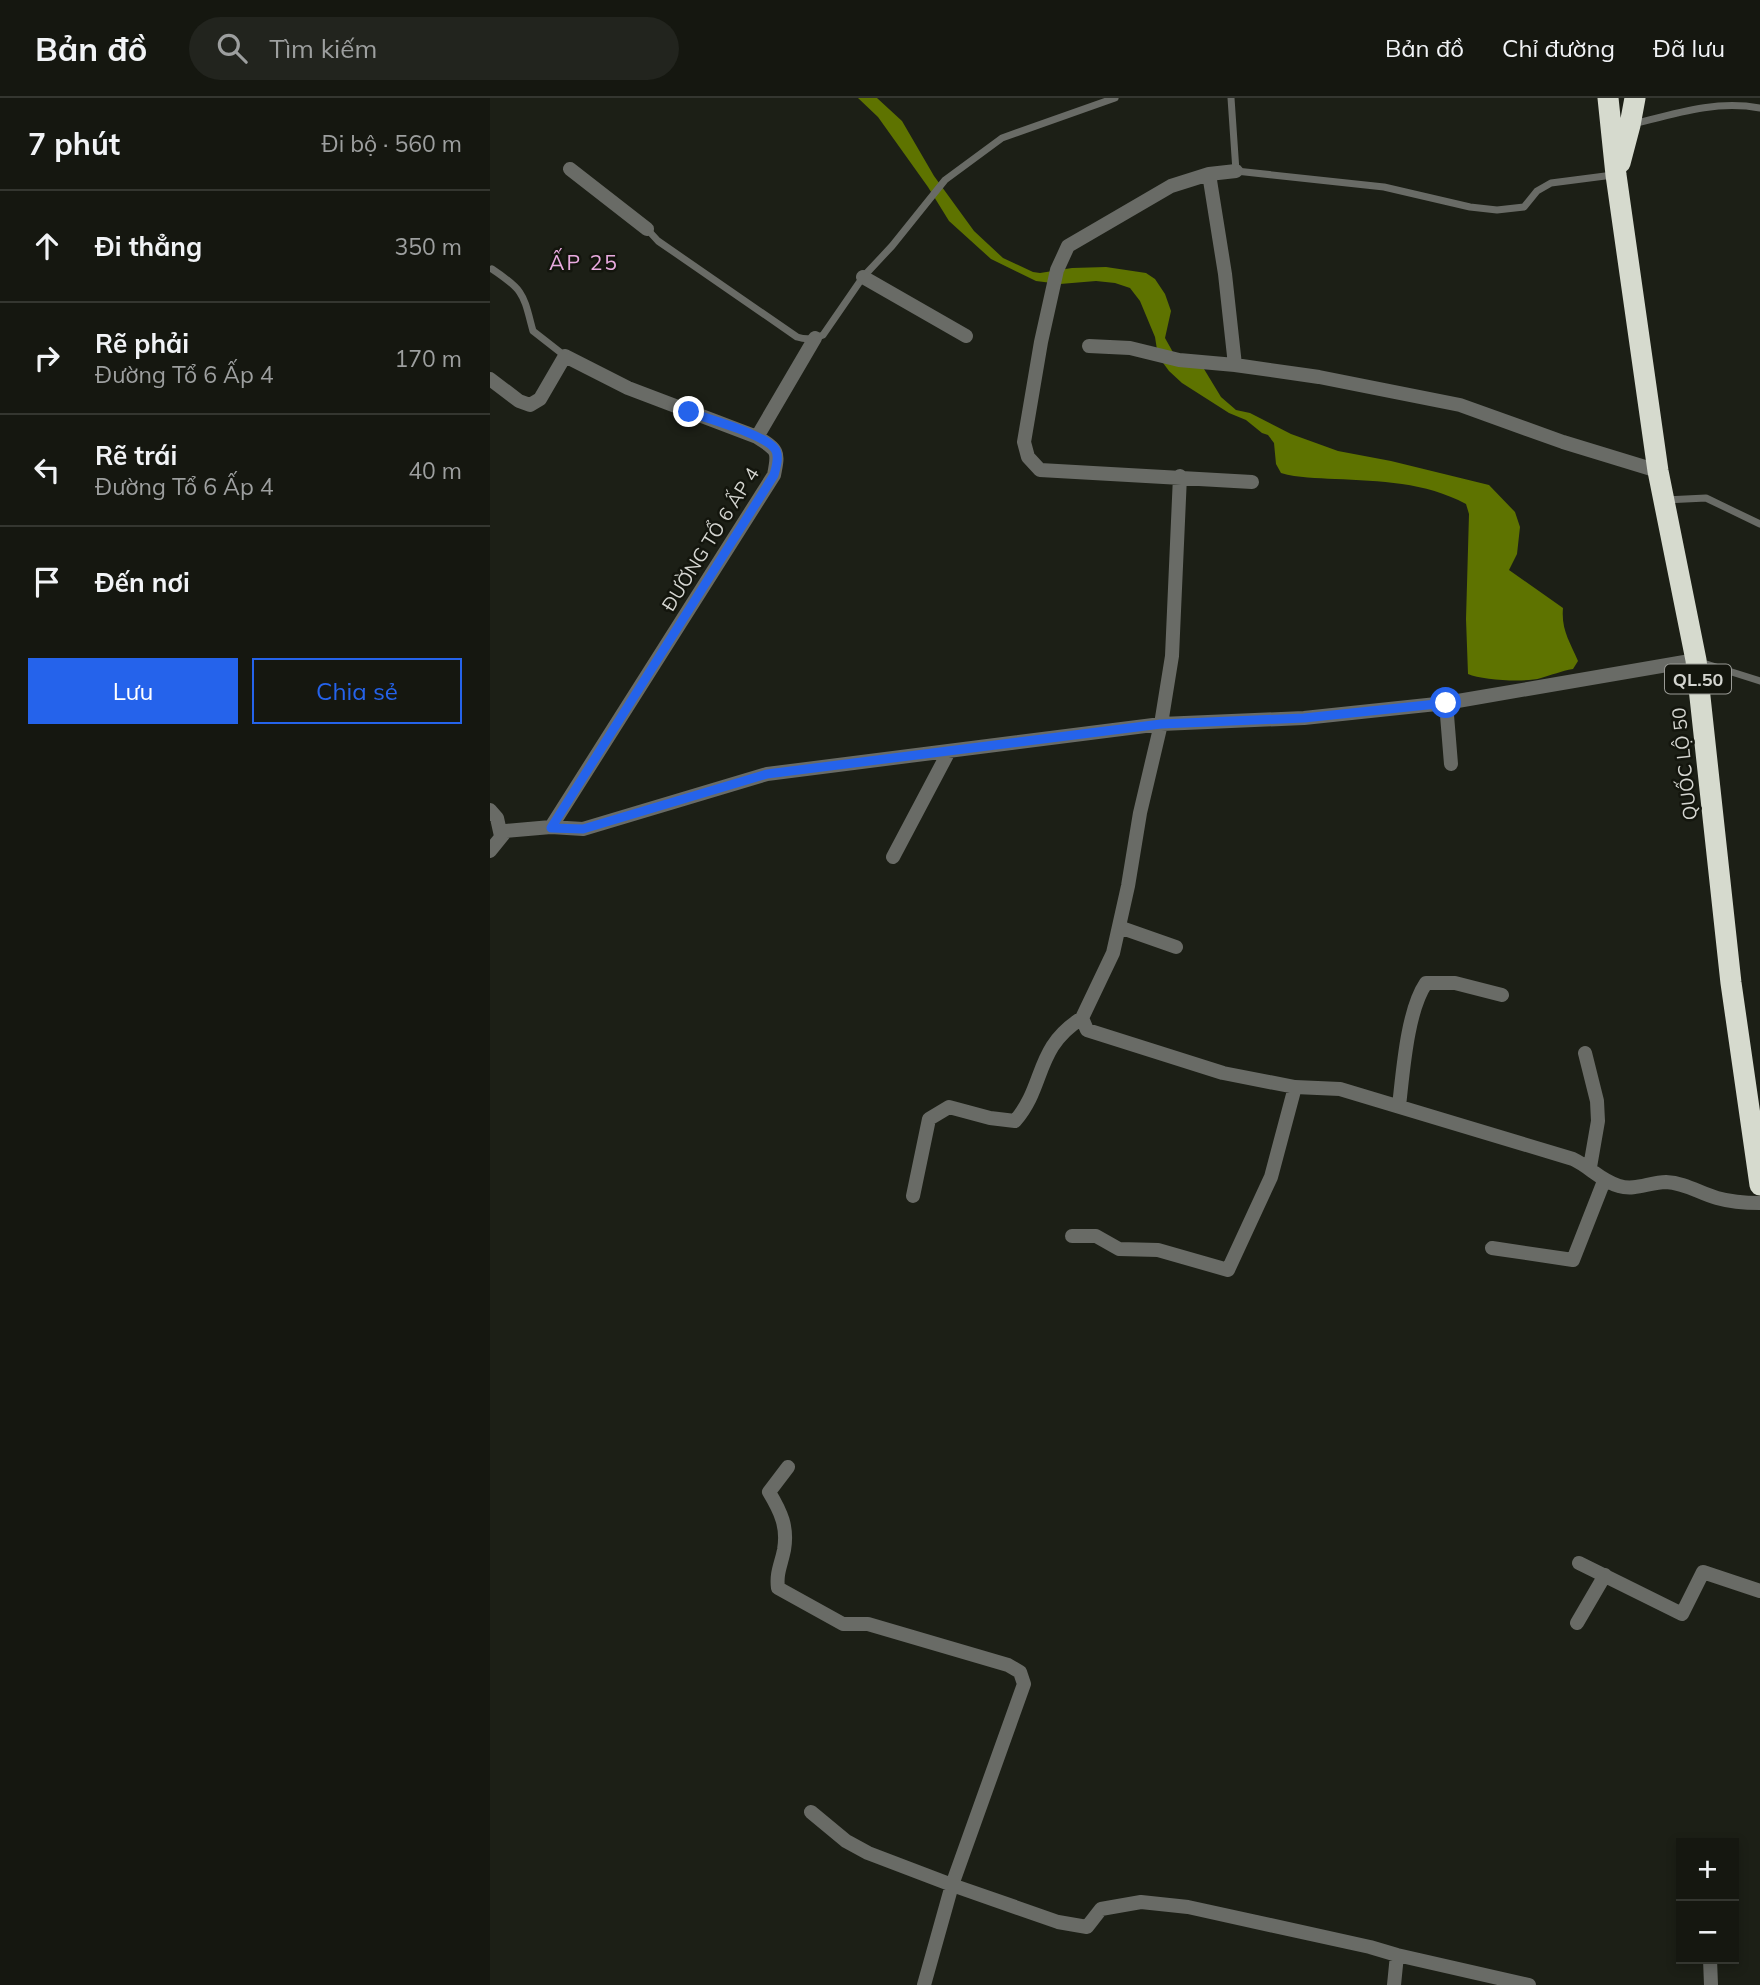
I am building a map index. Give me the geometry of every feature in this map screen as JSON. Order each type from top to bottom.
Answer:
[{"type":"highway","name":"QL.50","points":[[1608,98],[1616,175]]},
{"type":"highway","name":"QL.50","points":[[1616,175],[1635,98]]},
{"type":"highway","name":"QUỐC LỘ 50","points":[[1616,175],[1658,471],[1696,660],[1731,983],[1760,1185]]},
{"type":"street","points":[[570,169],[648,229]]},
{"type":"street","points":[[1236,171],[1209,174],[1171,186],[1068,246],[1057,270],[1041,342],[1024,442],[1028,457],[1041,470],[1252,482]]},
{"type":"street","points":[[1209,174],[1225,274],[1235,365]]},
{"type":"street","points":[[863,277],[966,336]]},
{"type":"street","points":[[490,379],[519,401],[530,405],[540,398],[565,356],[628,388],[757,437],[815,338]]},
{"type":"street","points":[[1089,346],[1130,348],[1179,360],[1319,377],[1460,405],[1563,442],[1658,471]]},
{"type":"street","name":"ĐƯỜNG TỔ 6 ẤP 4","points":[[551,828],[774,475],[778,456],[774,448],[757,437]]},
{"type":"street","points":[[914,1196],[929,1119],[948,1107],[990,1118],[1015,1121],[1028,1106],[1040,1067],[1065,1029],[1082,1018],[1114,953],[1140,813],[1161,724],[1172,656],[1180,476]]},
{"type":"street","points":[[490,852],[506,831],[583,829],[767,774],[1161,724],[1304,718],[1446,703],[1696,660]]},
{"type":"street","points":[[1446,703],[1451,764]]},
{"type":"street","points":[[893,857],[948,752]]},
{"type":"street","points":[[490,810],[497,818],[501,836]]},
{"type":"street","points":[[1119,927],[1176,947]]},
{"type":"street","points":[[1399,1106],[1406,1049],[1419,992],[1426,983],[1455,984],[1502,995]]},
{"type":"street","points":[[1082,1018],[1087,1030],[1223,1073],[1295,1087],[1340,1089],[1573,1159],[1590,1167],[1604,1181],[1623,1188],[1645,1187],[1663,1182],[1685,1184],[1717,1198],[1760,1203]]},
{"type":"street","points":[[1585,1053],[1597,1101],[1598,1121],[1590,1167]]},
{"type":"street","points":[[1072,1236],[1097,1236],[1119,1249],[1158,1250],[1227,1270],[1272,1177],[1295,1087]]},
{"type":"street","points":[[1492,1248],[1573,1260],[1604,1181]]},
{"type":"street","points":[[788,1467],[769,1492],[786,1525],[784,1551],[776,1574],[778,1588],[843,1625],[868,1625],[892,1630],[1008,1665],[1020,1672],[1024,1684],[952,1885],[924,1985]]},
{"type":"street","points":[[1579,1563],[1682,1614],[1703,1573],[1760,1591]]},
{"type":"street","points":[[1577,1623],[1605,1575]]},
{"type":"street","points":[[811,1811],[846,1840],[867,1853],[1058,1922],[1087,1927],[1101,1909],[1141,1902],[1188,1907],[1530,1985]]},
{"type":"street","points":[[1394,1985],[1397,1955]]},
{"type":"street","points":[[1710,1964],[1711,1985]]},
{"type":"lane","points":[[648,229],[658,241],[797,337],[806,340],[815,338],[823,335],[863,277],[892,246],[945,180],[1002,138],[1115,98]]},
{"type":"lane","points":[[1231,98],[1236,171],[1384,187],[1470,207],[1497,210],[1524,207],[1537,191],[1551,183],[1616,175]]},
{"type":"lane","points":[[1630,125],[1706,106],[1760,108]]},
{"type":"lane","points":[[492,269],[522,292],[533,331],[565,356]]},
{"type":"lane","points":[[1664,500],[1706,498],[1760,524]]},
{"type":"lane","points":[[1696,660],[1760,681]]},
{"type":"shaded area","points":[[858,98],[877,98],[902,121],[934,176],[974,231],[1003,258],[1040,273],[1106,267],[1146,273],[1155,279],[1165,294],[1171,311],[1165,338],[1179,363],[1204,369],[1221,397],[1236,410],[1250,413],[1291,434],[1338,451],[1489,485],[1515,512],[1520,527],[1517,554],[1509,570],[1563,608],[1565,629],[1578,661],[1573,669],[1541,678],[1515,681],[1468,674],[1466,619],[1469,514],[1466,504],[1435,491],[1402,484],[1281,473],[1276,464],[1274,443],[1268,435],[1182,383],[1169,371],[1158,356],[1155,337],[1140,301],[1130,288],[1096,281],[1060,284],[1036,281],[991,259],[949,221],[878,117]]},
{"type":"district","name":"ẤP 25","points":[[584,262]]},
{"type":"route","points":[[689,412],[757,437],[774,448],[778,456],[774,475],[551,828],[583,829],[767,774],[1161,724],[1304,718],[1446,703]]}]
